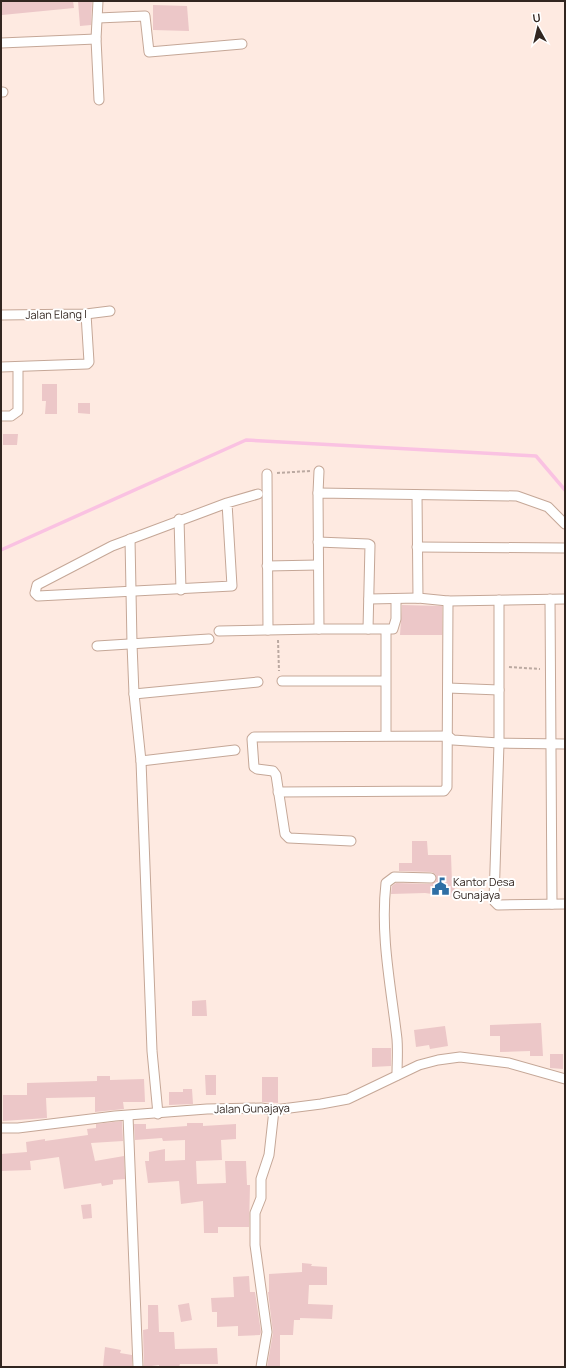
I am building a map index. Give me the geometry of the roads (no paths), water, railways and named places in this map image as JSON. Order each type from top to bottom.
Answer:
[{"type":"street","points":[[98,1],[96,39],[99,100]]},
{"type":"street","points":[[98,18],[145,16],[149,52],[242,44]]},
{"type":"street","points":[[1,43],[96,39]]},
{"type":"street","name":"Jalan Elang I","points":[[1,315],[86,314],[110,311]]},
{"type":"street","points":[[1,367],[87,364],[90,362],[86,314]]},
{"type":"street","points":[[1,416],[11,416],[18,411],[18,366]]},
{"type":"street","points":[[319,471],[319,629]]},
{"type":"street","points":[[268,474],[268,630]]},
{"type":"street","points":[[318,493],[517,496],[548,507],[565,524]]},
{"type":"street","points":[[227,503],[232,586],[181,590],[38,596],[34,590],[37,585],[112,546],[179,520],[227,503],[258,494]]},
{"type":"street","points":[[417,495],[418,598]]},
{"type":"street","points":[[179,520],[181,590]]},
{"type":"street","points":[[130,539],[130,592],[134,694],[141,761],[152,1051],[158,1114]]},
{"type":"street","points":[[318,542],[370,545],[368,629]]},
{"type":"street","points":[[417,547],[565,548]]},
{"type":"street","points":[[267,566],[318,565]]},
{"type":"street","points":[[369,598],[418,598],[448,601],[565,599]]},
{"type":"street","points":[[219,631],[393,629],[395,625],[396,599]]},
{"type":"street","points":[[550,599],[552,904]]},
{"type":"street","points":[[499,600],[499,743],[494,901],[498,905],[565,904]]},
{"type":"street","points":[[278,792],[444,791],[447,787],[448,601]]},
{"type":"street","points":[[386,630],[386,735]]},
{"type":"street","points":[[96,646],[209,639]]},
{"type":"street","points":[[282,681],[385,681]]},
{"type":"street","points":[[134,694],[258,682]]},
{"type":"street","points":[[448,688],[499,690]]},
{"type":"street","points":[[351,841],[289,838],[284,831],[276,775],[273,771],[257,769],[254,767],[252,740],[254,737],[386,735],[448,736],[453,740],[499,743],[565,744]]},
{"type":"street","points":[[141,761],[236,750]]},
{"type":"street","points":[[397,1076],[397,1040],[390,999],[384,902],[386,883],[394,876],[431,878]]},
{"type":"street","name":"Jalan Gunajaya","points":[[1,1128],[18,1128],[100,1118],[207,1109],[261,1108],[274,1110],[348,1099],[419,1065],[460,1056],[509,1063],[565,1079]]},
{"type":"street","points":[[261,1367],[266,1332],[255,1245],[255,1213],[261,1198],[261,1179],[269,1155],[274,1110]]},
{"type":"street","points":[[128,1116],[138,1367]]},
{"type":"waterway","points":[[1,550],[246,440],[536,456],[565,490]]},
{"type":"place","name":"Kantor Desa Gunajaya","points":[[440,887]]}]
